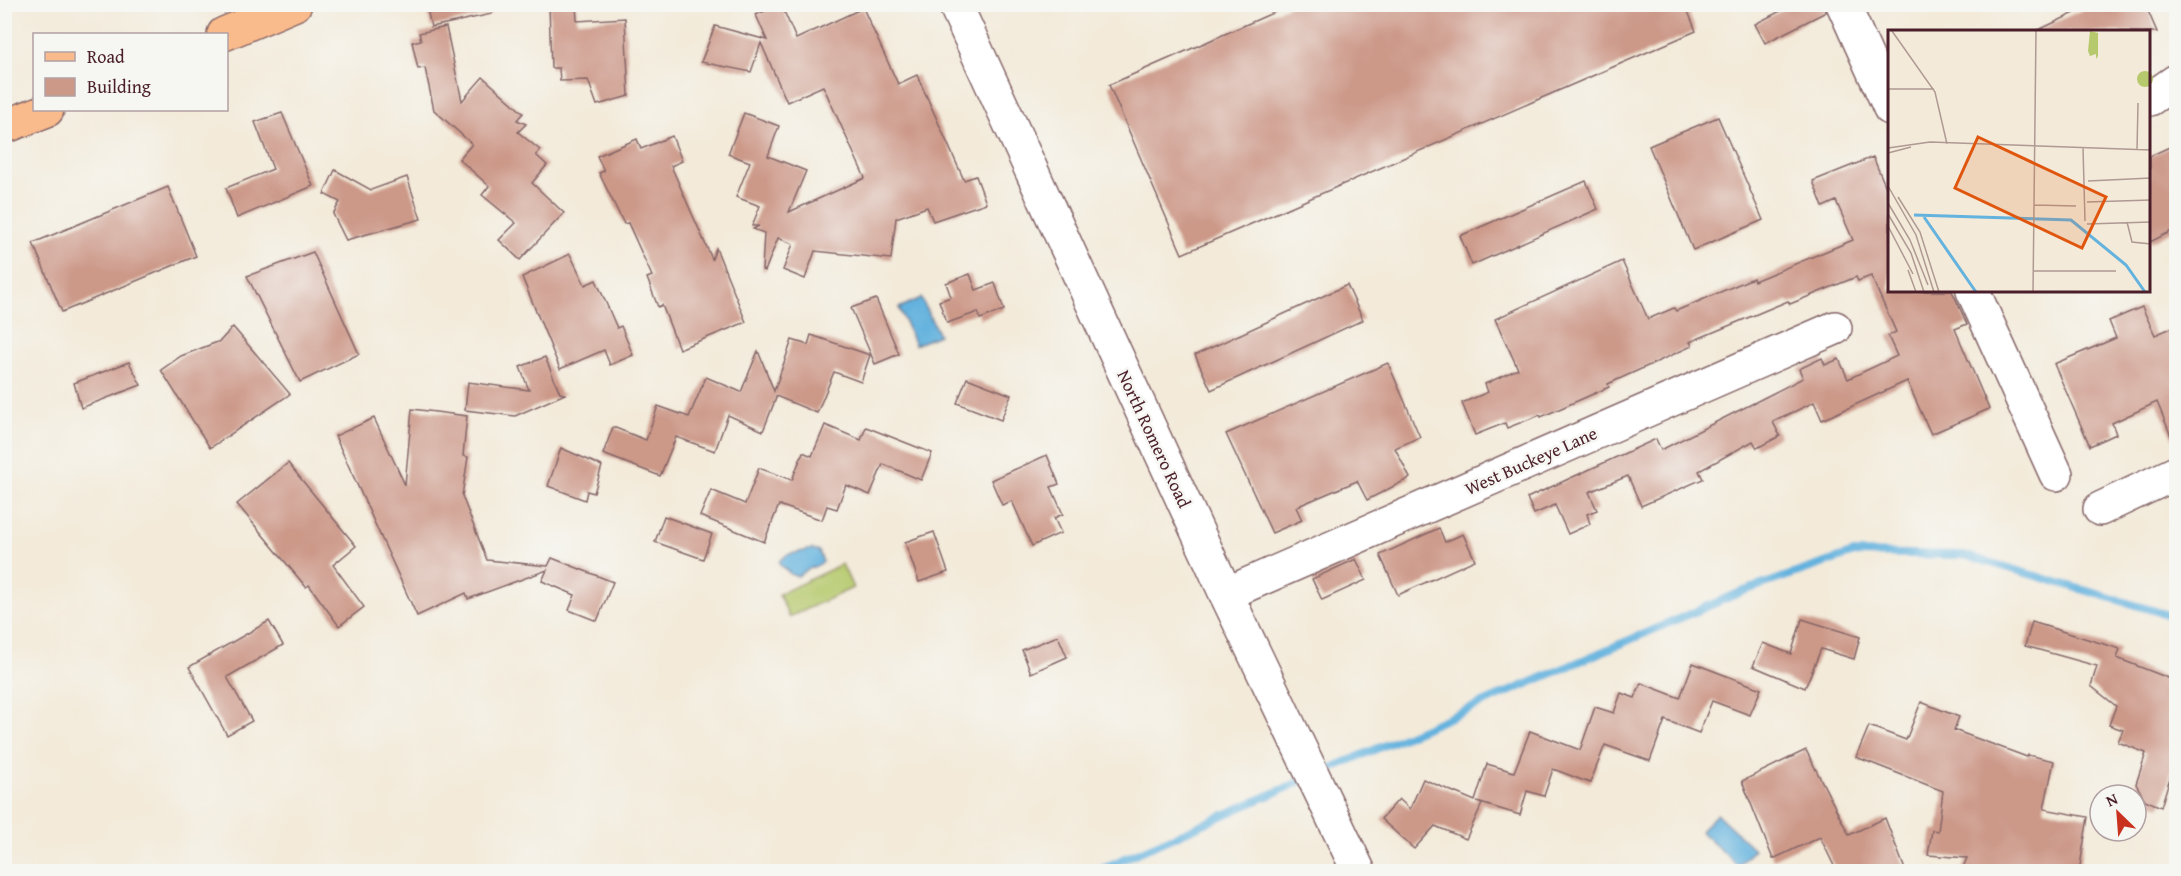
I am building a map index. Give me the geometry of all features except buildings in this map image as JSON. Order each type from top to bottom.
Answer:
[{"type":"main road","points":[[226,33],[295,4]]},
{"type":"main road","points":[[4,127],[44,111]]},
{"type":"street","name":"North Romero Road","points":[[955,4],[1226,594],[1359,872]]},
{"type":"street","points":[[1843,4],[1888,104]]},
{"type":"street","points":[[2151,98],[2176,81]]},
{"type":"street","points":[[1973,292],[2056,474]]},
{"type":"street","name":"West Buckeye Lane","points":[[1226,594],[1835,328]]},
{"type":"street","points":[[2100,509],[2176,473]]},
{"type":"green space","points":[[842,564],[853,588],[789,617],[779,594]]},
{"type":"water","points":[[921,298],[939,335],[915,345],[899,308]]},
{"type":"water","points":[[812,549],[819,551],[823,562],[798,576],[792,575],[779,564],[780,560],[787,555]]},
{"type":"water","points":[[1717,814],[1754,849],[1738,866],[1700,831]]},
{"type":"waterway","points":[[1318,774],[1741,592],[1854,553],[1964,555],[2176,617]]},
{"type":"waterway","points":[[1094,872],[1306,779]]}]
